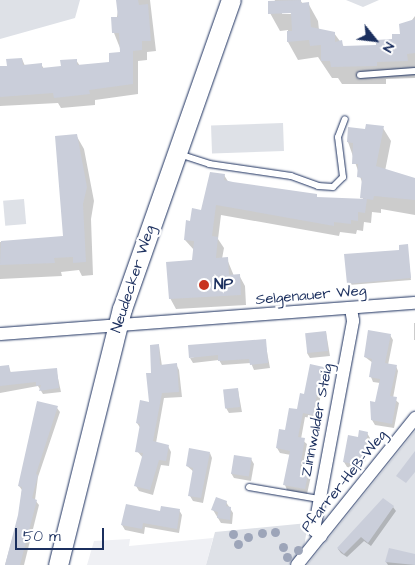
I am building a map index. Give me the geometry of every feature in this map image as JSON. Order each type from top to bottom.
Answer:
[{"type":"street","name":"Neudecker Weg","points":[[58,565],[118,324],[176,153],[231,0]]},
{"type":"street","name":"Selgenauer Weg","points":[[0,334],[415,303]]},
{"type":"street","name":"Zinnwalder Steig","points":[[321,536],[314,530],[353,320],[352,308]]},
{"type":"street","name":"Pfarrer-Heß-Weg","points":[[297,565],[415,418]]},
{"type":"lane","points":[[360,75],[415,71]]},
{"type":"lane","points":[[176,153],[209,164],[291,176],[318,186],[333,187],[343,177],[338,148],[345,119]]},
{"type":"lane","points":[[249,487],[319,499]]},
{"type":"shaded area","points":[[0,0],[80,0],[75,18],[0,39]]},
{"type":"shaded area","points":[[346,0],[379,0],[363,7]]},
{"type":"shaded area","points":[[283,123],[284,151],[212,153],[211,126]]},
{"type":"shaded area","points":[[24,199],[26,224],[5,226],[3,201]]},
{"type":"shaded area","points":[[415,431],[415,565],[307,565]]},
{"type":"shaded area","points":[[308,523],[304,547],[289,565],[206,565],[215,532]]},
{"type":"shaded area","points":[[213,538],[206,565],[87,565],[94,541],[130,539],[129,546]]},
{"type":"building","points":[[116,0],[138,0],[139,5],[148,4],[151,41],[142,41],[142,50],[133,51],[133,84],[89,90],[90,94],[54,98],[53,93],[0,97],[0,66],[7,66],[6,59],[22,58],[23,65],[42,63],[42,68],[61,66],[60,60],[77,59],[77,65],[109,62],[109,53],[120,52],[119,33],[112,33],[111,17],[118,17]]},
{"type":"building","points":[[301,0],[301,3],[309,2],[311,27],[335,32],[335,42],[342,40],[343,46],[376,45],[376,40],[392,39],[392,34],[400,34],[399,24],[415,19],[415,53],[407,54],[408,61],[377,62],[377,66],[331,67],[330,61],[321,61],[321,45],[310,46],[309,40],[287,42],[287,31],[292,31],[291,13],[268,14],[268,1]]},
{"type":"building","points":[[366,124],[384,126],[376,166],[415,178],[415,200],[374,196],[373,200],[360,198],[362,178],[357,177],[358,164],[352,164],[353,143],[347,142],[348,127],[365,129]]},
{"type":"building","points":[[77,134],[87,187],[83,204],[86,262],[73,263],[73,257],[54,258],[55,263],[0,265],[1,241],[63,236],[55,136]]},
{"type":"building","points":[[210,172],[225,174],[224,180],[317,194],[317,197],[367,199],[365,213],[358,212],[358,221],[351,220],[351,224],[334,222],[334,226],[216,205],[212,236],[218,237],[216,258],[228,257],[229,275],[240,274],[241,295],[169,299],[166,262],[192,260],[194,241],[184,240],[186,220],[190,221],[192,208],[201,210]]},
{"type":"building","points":[[408,244],[411,278],[347,284],[344,254],[399,250],[399,245]]},
{"type":"building","points":[[368,330],[391,334],[385,363],[397,365],[390,396],[397,397],[392,424],[371,420],[370,401],[375,402],[380,379],[369,377],[372,359],[364,357]]},
{"type":"building","points":[[326,331],[328,351],[307,353],[305,333]]},
{"type":"building","points":[[266,339],[268,363],[250,365],[249,359],[218,361],[218,355],[189,358],[188,345]]},
{"type":"building","points":[[159,344],[160,365],[177,363],[179,392],[162,393],[153,441],[169,445],[166,461],[159,460],[150,490],[134,486],[143,453],[135,452],[140,424],[136,423],[140,400],[149,402],[146,373],[151,373],[150,345]]},
{"type":"building","points":[[310,364],[328,368],[324,391],[318,390],[313,415],[303,413],[298,437],[305,438],[300,468],[309,470],[305,489],[283,485],[290,451],[276,448],[279,429],[285,430],[289,408],[297,409],[300,393],[304,394]]},
{"type":"building","points":[[9,365],[10,372],[57,368],[59,388],[39,391],[41,385],[36,386],[36,382],[0,386],[0,366]]},
{"type":"building","points":[[238,388],[240,407],[225,408],[223,390]]},
{"type":"building","points":[[37,401],[58,406],[36,474],[38,475],[32,498],[37,500],[20,565],[5,565],[18,515],[22,487],[18,486]]},
{"type":"building","points":[[359,430],[368,432],[363,458],[359,457],[358,465],[343,462],[348,435],[358,437]]},
{"type":"building","points":[[189,448],[210,452],[201,498],[188,496],[193,468],[186,466]]},
{"type":"building","points":[[415,451],[415,472],[406,483],[396,476]]},
{"type":"building","points":[[234,455],[252,458],[249,477],[231,474]]},
{"type":"building","points":[[216,497],[227,501],[226,506],[231,507],[230,520],[217,518],[218,512],[211,510]]},
{"type":"building","points":[[383,498],[394,506],[368,543],[361,537],[344,554],[337,548]]},
{"type":"building","points":[[126,504],[160,511],[161,506],[180,509],[177,529],[143,523],[142,529],[121,525]]},
{"type":"building","points":[[389,548],[415,554],[415,565],[385,562]]},
{"type":"place","name":"NP","points":[[204,285]]}]
